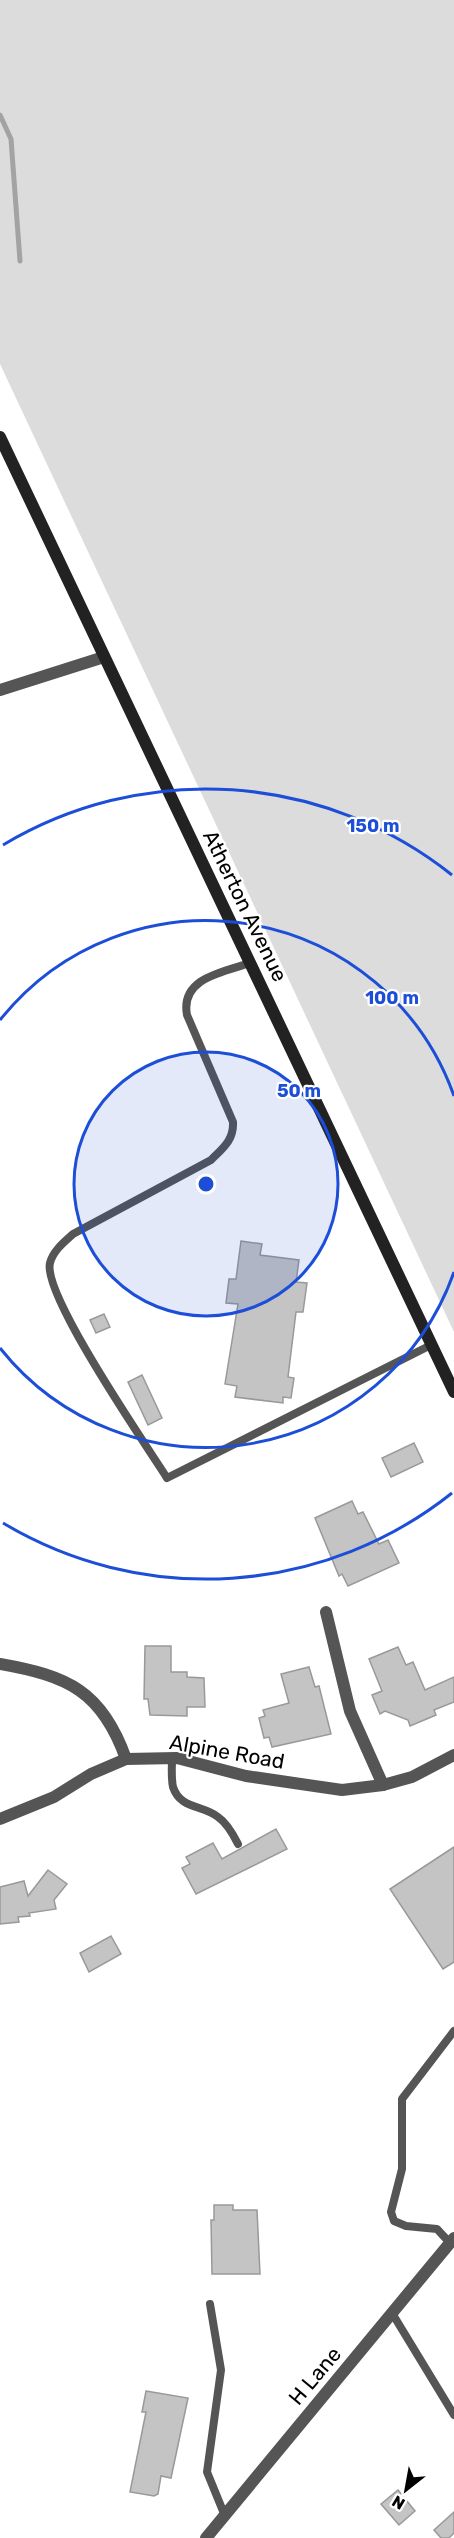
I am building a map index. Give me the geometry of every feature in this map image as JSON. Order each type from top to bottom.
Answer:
[{"type":"main road","name":"Atherton Avenue","points":[[0,437],[454,1392]]},
{"type":"street","points":[[0,690],[104,657]]},
{"type":"street","points":[[326,1612],[350,1711],[383,1785]]},
{"type":"street","points":[[0,1664],[29,1669],[78,1688],[103,1710],[118,1736],[126,1759]]},
{"type":"street","name":"Alpine Road","points":[[0,1819],[54,1797],[91,1774],[126,1759],[172,1758],[246,1776],[342,1790],[383,1785],[412,1777],[454,1755]]},
{"type":"street","name":"H Lane","points":[[206,2538],[452,2241]]},
{"type":"lane","points":[[250,963],[207,977],[191,989],[184,1001],[187,1015],[233,1122],[234,1133],[211,1160],[73,1234],[58,1248],[50,1263],[50,1278],[56,1291],[88,1354],[167,1478],[431,1345]]},
{"type":"lane","points":[[172,1758],[172,1785],[178,1797],[187,1804],[218,1816],[228,1826],[238,1844]]},
{"type":"lane","points":[[452,2241],[437,2229],[406,2226],[394,2221],[391,2212],[402,2169],[402,2098],[454,2031]]},
{"type":"lane","points":[[210,2304],[221,2370],[207,2472],[225,2516]]},
{"type":"lane","points":[[392,2313],[454,2415]]},
{"type":"shaded area","points":[[0,0],[454,0],[454,1332],[0,364]]},
{"type":"building","points":[[241,1241],[262,1244],[260,1255],[299,1260],[296,1282],[307,1283],[303,1312],[296,1312],[288,1377],[294,1378],[291,1398],[283,1397],[283,1403],[235,1397],[237,1386],[225,1384],[238,1304],[226,1303],[229,1279],[236,1279]]},
{"type":"building","points":[[104,1314],[110,1327],[96,1333],[90,1320]]},
{"type":"building","points":[[142,1375],[162,1418],[148,1425],[128,1382]]},
{"type":"building","points":[[414,1443],[423,1462],[391,1477],[382,1458]]},
{"type":"building","points":[[352,1501],[358,1514],[363,1512],[379,1544],[388,1540],[399,1563],[348,1586],[342,1574],[339,1576],[315,1518]]},
{"type":"building","points":[[145,1646],[171,1646],[171,1672],[187,1672],[187,1677],[204,1678],[205,1707],[187,1707],[187,1716],[150,1715],[148,1699],[144,1699]]},
{"type":"building","points":[[398,1647],[406,1665],[413,1662],[425,1690],[454,1677],[454,1702],[434,1710],[436,1715],[410,1726],[408,1720],[385,1711],[380,1714],[372,1695],[382,1691],[369,1659]]},
{"type":"building","points":[[309,1667],[315,1687],[319,1686],[331,1734],[272,1747],[269,1737],[264,1738],[259,1718],[265,1716],[263,1710],[289,1703],[281,1674]]},
{"type":"building","points":[[276,1829],[287,1849],[196,1894],[182,1868],[190,1864],[186,1857],[213,1843],[222,1859]]},
{"type":"building","points":[[454,1847],[454,1962],[443,1969],[390,1889]]},
{"type":"building","points":[[48,1870],[67,1884],[54,1900],[56,1909],[29,1913],[30,1916],[18,1917],[19,1922],[0,1924],[0,1887],[24,1881],[28,1896]]},
{"type":"building","points":[[111,1936],[121,1954],[89,1972],[80,1953]]},
{"type":"building","points":[[214,2205],[233,2205],[233,2210],[257,2210],[260,2274],[212,2274],[211,2220],[214,2220]]},
{"type":"building","points":[[146,2391],[188,2398],[171,2478],[161,2476],[158,2494],[154,2496],[130,2492],[146,2412],[142,2412]]},
{"type":"building","points":[[398,2490],[415,2511],[399,2525],[381,2504]]},
{"type":"building","points":[[454,2512],[454,2533],[449,2538],[441,2538],[434,2530]]},
{"type":"waterway","points":[[0,115],[11,139],[20,261]]}]
